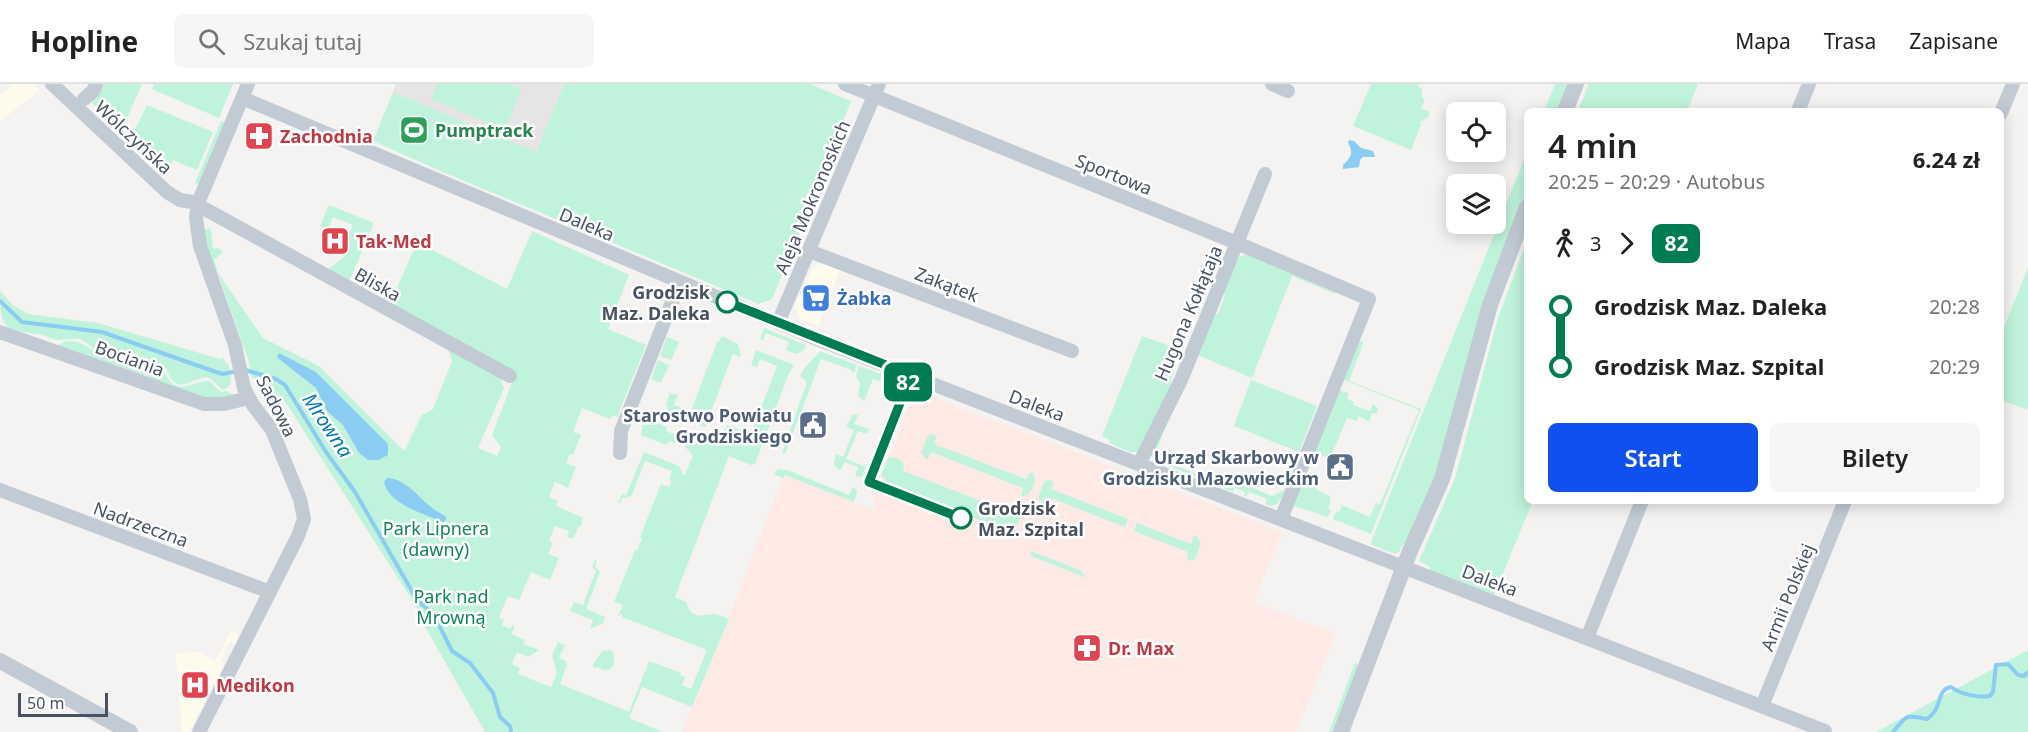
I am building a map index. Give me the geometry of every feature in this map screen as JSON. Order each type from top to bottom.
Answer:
[{"type":"street","name":"Wólczyńska","points":[[52,84],[167,192],[180,200],[198,206]]},
{"type":"street","points":[[84,99],[94,90],[96,84]]},
{"type":"street","name":"Sadowa","points":[[199,732],[298,536],[304,519],[303,510],[272,430],[249,398],[240,364],[200,246],[197,230],[198,206],[248,84]]},
{"type":"street","name":"Sportowa","points":[[845,84],[876,90],[1369,299],[1281,519]]},
{"type":"street","points":[[1272,84],[1288,91]]},
{"type":"street","points":[[1566,108],[1576,84]]},
{"type":"street","points":[[1799,108],[1809,84]]},
{"type":"street","points":[[2003,108],[2013,84]]},
{"type":"street","name":"Aleja Mokronoskich","points":[[778,323],[876,90]]},
{"type":"street","name":"Daleka","points":[[242,98],[778,323],[1825,731]]},
{"type":"street","name":"Hugona Kołłątaja","points":[[1139,464],[1181,380],[1265,174]]},
{"type":"street","name":"Bliska","points":[[198,206],[510,376]]},
{"type":"street","points":[[1341,732],[1404,567],[1442,479],[1486,317],[1524,215]]},
{"type":"street","name":"Zakątek","points":[[809,251],[1072,351]]},
{"type":"street","points":[[620,453],[621,431],[680,282]]},
{"type":"street","name":"Bociania","points":[[0,332],[204,404],[224,404],[249,398]]},
{"type":"street","name":"Nadrzeczna","points":[[0,490],[270,592]]},
{"type":"street","points":[[1587,638],[1641,504]]},
{"type":"street","name":"Armii Polskiej","points":[[1762,706],[1844,504]]},
{"type":"street","points":[[0,661],[130,732]]},
{"type":"shaded area","points":[[14,84],[34,84],[40,90],[0,121],[0,95]]},
{"type":"shaded area","points":[[396,84],[564,84],[536,152],[393,92]]},
{"type":"shaded area","points":[[823,263],[840,270],[818,326],[801,319],[795,307],[812,268]]},
{"type":"shaded area","points":[[919,392],[1282,532],[1255,598],[1256,603],[1336,634],[1296,732],[682,732],[719,644],[784,474],[873,510],[876,504],[873,500],[912,398]]},
{"type":"shaded area","points":[[231,631],[239,635],[235,643],[230,641],[220,662],[224,664],[189,732],[182,732],[176,653],[197,652],[215,661]]},
{"type":"green space","points":[[100,84],[142,84],[128,116],[118,128],[92,103]]},
{"type":"green space","points":[[154,84],[233,84],[219,118],[152,89]]},
{"type":"green space","points":[[437,84],[509,84],[521,89],[505,130],[431,99]]},
{"type":"green space","points":[[564,84],[810,84],[853,102],[851,102],[818,180],[821,182],[772,299],[759,304],[373,141],[393,92],[536,152]]},
{"type":"green space","points":[[1371,84],[1417,84],[1422,90],[1422,97],[1425,101],[1421,108],[1430,112],[1428,117],[1419,123],[1421,124],[1411,150],[1353,126]]},
{"type":"green space","points":[[1555,84],[1570,84],[1560,108],[1545,108]]},
{"type":"green space","points":[[1589,84],[1698,84],[1688,108],[1579,108]]},
{"type":"green space","points":[[147,105],[213,132],[197,170],[173,160],[167,175],[130,140]]},
{"type":"green space","points":[[221,121],[225,123],[199,184],[195,183]]},
{"type":"green space","points":[[1524,160],[1524,199],[1500,259],[1446,448],[1406,546],[1403,544],[1399,552],[1395,554],[1372,545],[1371,542],[1494,234],[1506,234],[1506,204]]},
{"type":"green space","points":[[329,205],[374,223],[349,282],[327,270],[344,257],[347,249],[346,240],[353,225],[333,217],[328,229],[320,226]]},
{"type":"green space","points":[[211,228],[213,249],[218,248],[223,252],[214,260],[218,273],[263,338],[319,366],[404,451],[422,415],[433,409],[452,361],[448,348],[499,376],[504,388],[478,448],[497,456],[501,447],[492,435],[516,372],[390,304],[417,242],[507,289],[532,231],[629,275],[608,329],[646,345],[617,417],[613,415],[610,419],[582,408],[573,432],[581,435],[573,455],[570,454],[566,463],[576,467],[568,488],[555,482],[549,497],[558,501],[556,506],[583,518],[581,526],[573,539],[567,537],[569,531],[555,526],[549,541],[553,543],[548,554],[559,558],[550,580],[531,572],[519,600],[508,596],[499,617],[504,620],[502,625],[510,629],[512,625],[515,626],[511,634],[525,640],[523,644],[539,650],[528,657],[517,652],[512,664],[520,668],[518,674],[551,687],[557,673],[552,656],[558,642],[565,645],[559,658],[567,664],[560,684],[629,712],[649,661],[681,673],[680,675],[685,677],[682,685],[691,689],[707,650],[622,617],[622,614],[618,616],[623,605],[614,602],[642,538],[640,537],[661,484],[669,487],[672,481],[669,480],[672,471],[645,461],[631,497],[628,496],[627,499],[623,497],[618,503],[622,494],[626,495],[644,452],[679,466],[684,476],[693,456],[682,443],[679,445],[670,441],[666,445],[641,435],[643,423],[647,419],[667,427],[666,431],[697,443],[700,439],[715,445],[721,430],[724,431],[727,425],[751,434],[777,366],[760,359],[757,367],[751,365],[756,350],[794,365],[755,464],[751,465],[729,456],[675,597],[686,602],[694,614],[716,614],[729,619],[692,707],[642,687],[629,718],[663,732],[485,732],[420,618],[421,614],[284,400],[260,386],[257,380],[251,377],[249,362],[218,274],[216,274],[207,251],[203,230]]},
{"type":"green space","points":[[1524,248],[1524,504],[1532,504],[1494,595],[1429,571],[1430,567],[1419,561],[1455,478],[1498,318]]},
{"type":"green space","points":[[1246,254],[1337,292],[1335,294],[1292,276],[1252,378],[1197,355],[1213,316],[1218,314],[1225,296],[1223,291],[1236,259]]},
{"type":"green space","points":[[2028,267],[2028,410],[2004,401],[2004,327]]},
{"type":"green space","points":[[0,291],[13,305],[28,314],[98,323],[220,359],[224,358],[226,364],[229,365],[231,384],[226,389],[222,389],[212,380],[201,378],[181,384],[172,380],[165,367],[135,363],[132,360],[139,354],[130,352],[129,356],[118,350],[99,351],[79,339],[57,340],[17,331],[6,325],[3,320]]},
{"type":"green space","points":[[764,328],[806,345],[803,351],[796,354],[786,350],[789,342],[766,333],[763,340],[760,339]]},
{"type":"green space","points":[[722,336],[738,344],[741,357],[733,354],[705,427],[670,413],[666,405],[670,393],[678,395],[674,405],[691,411],[717,342]]},
{"type":"green space","points":[[1142,336],[1178,349],[1170,387],[1142,452],[1130,452],[1109,443],[1110,440],[1102,436]]},
{"type":"green space","points":[[667,337],[679,342],[671,360],[660,356]]},
{"type":"green space","points":[[1358,340],[1364,342],[1349,381],[1421,409],[1371,534],[1333,519],[1336,512],[1339,513],[1342,505],[1370,517],[1376,503],[1380,504],[1419,410],[1344,380]]},
{"type":"green space","points":[[66,341],[73,341],[97,352],[108,354],[117,363],[130,362],[137,367],[146,367],[145,379],[57,346]]},
{"type":"green space","points":[[820,351],[857,365],[854,373],[821,359],[785,454],[782,453],[807,382],[800,376]]},
{"type":"green space","points":[[658,360],[669,365],[661,383],[651,379]]},
{"type":"green space","points":[[859,366],[892,378],[895,386],[873,379],[864,401],[858,396],[860,384],[856,376]]},
{"type":"green space","points":[[149,368],[157,373],[165,373],[174,385],[179,387],[209,381],[221,392],[227,391],[236,396],[201,399],[148,378],[146,372]]},
{"type":"green space","points":[[1251,380],[1317,406],[1299,452],[1234,426]]},
{"type":"green space","points":[[1337,392],[1349,393],[1347,399],[1354,402],[1353,405],[1370,411],[1373,403],[1378,409],[1377,413],[1372,413],[1369,422],[1359,416],[1357,421],[1347,418],[1330,459],[1314,452]]},
{"type":"green space","points":[[853,414],[858,415],[854,424],[869,429],[867,434],[858,431],[846,459],[866,467],[862,477],[855,476],[858,467],[844,462],[841,470],[836,468],[834,463],[836,454],[843,457],[854,430],[846,427]]},
{"type":"green space","points":[[1173,419],[1168,421],[1154,457],[1205,477],[1204,480],[1155,461],[1150,454],[1167,420]]},
{"type":"green space","points":[[931,434],[937,436],[934,444],[1026,479],[1033,472],[1035,479],[1031,490],[1023,497],[1021,496],[1023,488],[931,452],[926,459],[921,452]]},
{"type":"green space","points":[[894,457],[903,462],[904,471],[1014,514],[1018,505],[1020,506],[1022,514],[1019,523],[1013,529],[1006,530],[890,485],[881,475],[888,458]]},
{"type":"green space","points":[[778,469],[787,470],[849,495],[852,487],[857,493],[854,502],[785,475],[783,478],[773,474]]},
{"type":"green space","points":[[1216,472],[1272,496],[1285,488],[1282,500],[1280,499],[1277,504],[1271,506],[1265,504],[1267,499],[1249,492],[1246,497],[1245,492],[1235,488],[1233,492],[1212,484]]},
{"type":"green space","points":[[1305,475],[1319,480],[1316,490],[1330,496],[1331,501],[1328,508],[1331,510],[1328,517],[1292,505]]},
{"type":"green space","points":[[1054,481],[1051,489],[1128,519],[1125,527],[1048,497],[1045,505],[1042,505],[1038,498],[1044,482]]},
{"type":"green space","points":[[1137,523],[1191,544],[1196,536],[1201,543],[1195,559],[1187,561],[1188,552],[1134,531]]},
{"type":"green space","points":[[1030,551],[1080,570],[1087,578],[1031,556]]},
{"type":"green space","points":[[595,560],[597,561],[595,567],[600,572],[586,609],[605,617],[603,623],[590,629],[593,620],[570,611],[574,602],[583,605],[596,570],[592,568]]},
{"type":"green space","points":[[610,650],[614,653],[614,666],[610,670],[606,671],[598,666],[597,668],[592,666],[602,651]]},
{"type":"green space","points":[[2028,650],[2028,732],[1876,732]]},
{"type":"green space","points":[[1355,663],[1360,667],[1334,732],[1329,732]]},
{"type":"water","points":[[1349,140],[1354,141],[1361,148],[1373,151],[1375,157],[1363,157],[1359,167],[1343,169],[1343,165],[1351,155]]},
{"type":"water","points":[[279,353],[316,372],[388,444],[388,455],[378,460],[368,460],[359,453],[343,425],[327,411],[316,388],[279,359],[277,357]]},
{"type":"water","points":[[387,478],[405,484],[446,517],[446,520],[443,522],[400,502],[387,490],[384,482]]},
{"type":"waterway","name":"Mrowna","points":[[0,301],[22,322],[102,332],[216,372],[223,374],[237,371]]},
{"type":"waterway","name":"Mrowna","points":[[245,370],[276,379],[285,385],[326,452],[355,492],[417,600],[434,615],[452,651],[470,663],[493,693],[500,717],[510,726],[511,732]]},
{"type":"waterway","name":"Mrowna","points":[[1893,732],[1907,717],[1927,719],[1935,710],[1943,691],[1951,687],[1959,692],[1975,696],[1990,696],[1993,692],[1996,665],[2008,664],[2018,675],[2024,676],[2028,672]]},
{"type":"bus line","name":"82","points":[[727,302],[911,375],[869,482],[961,518]]},
{"type":"place","name":"Pumptrack","points":[[414,130]]},
{"type":"place","name":"Zachodnia","points":[[259,136]]},
{"type":"place","name":"Tak-Med","points":[[335,241]]},
{"type":"place","name":"Żabka","points":[[816,298]]},
{"type":"place","name":"Grodzisk Maz. Daleka","points":[[727,302]]},
{"type":"place","name":"Starostwo Powiatu Grodziskiego","points":[[813,425]]},
{"type":"place","name":"Urząd Skarbowy w Grodzisku Mazowieckim","points":[[1340,467]]},
{"type":"place","name":"Grodzisk Maz. Szpital","points":[[961,518]]},
{"type":"place","name":"Dr. Max","points":[[1087,648]]},
{"type":"place","name":"Medikon","points":[[195,685]]},
{"type":"park label","name":"Park Lipnera (dawny)","points":[[436,538]]},
{"type":"park label","name":"Park nad Mrowną","points":[[451,606]]}]
